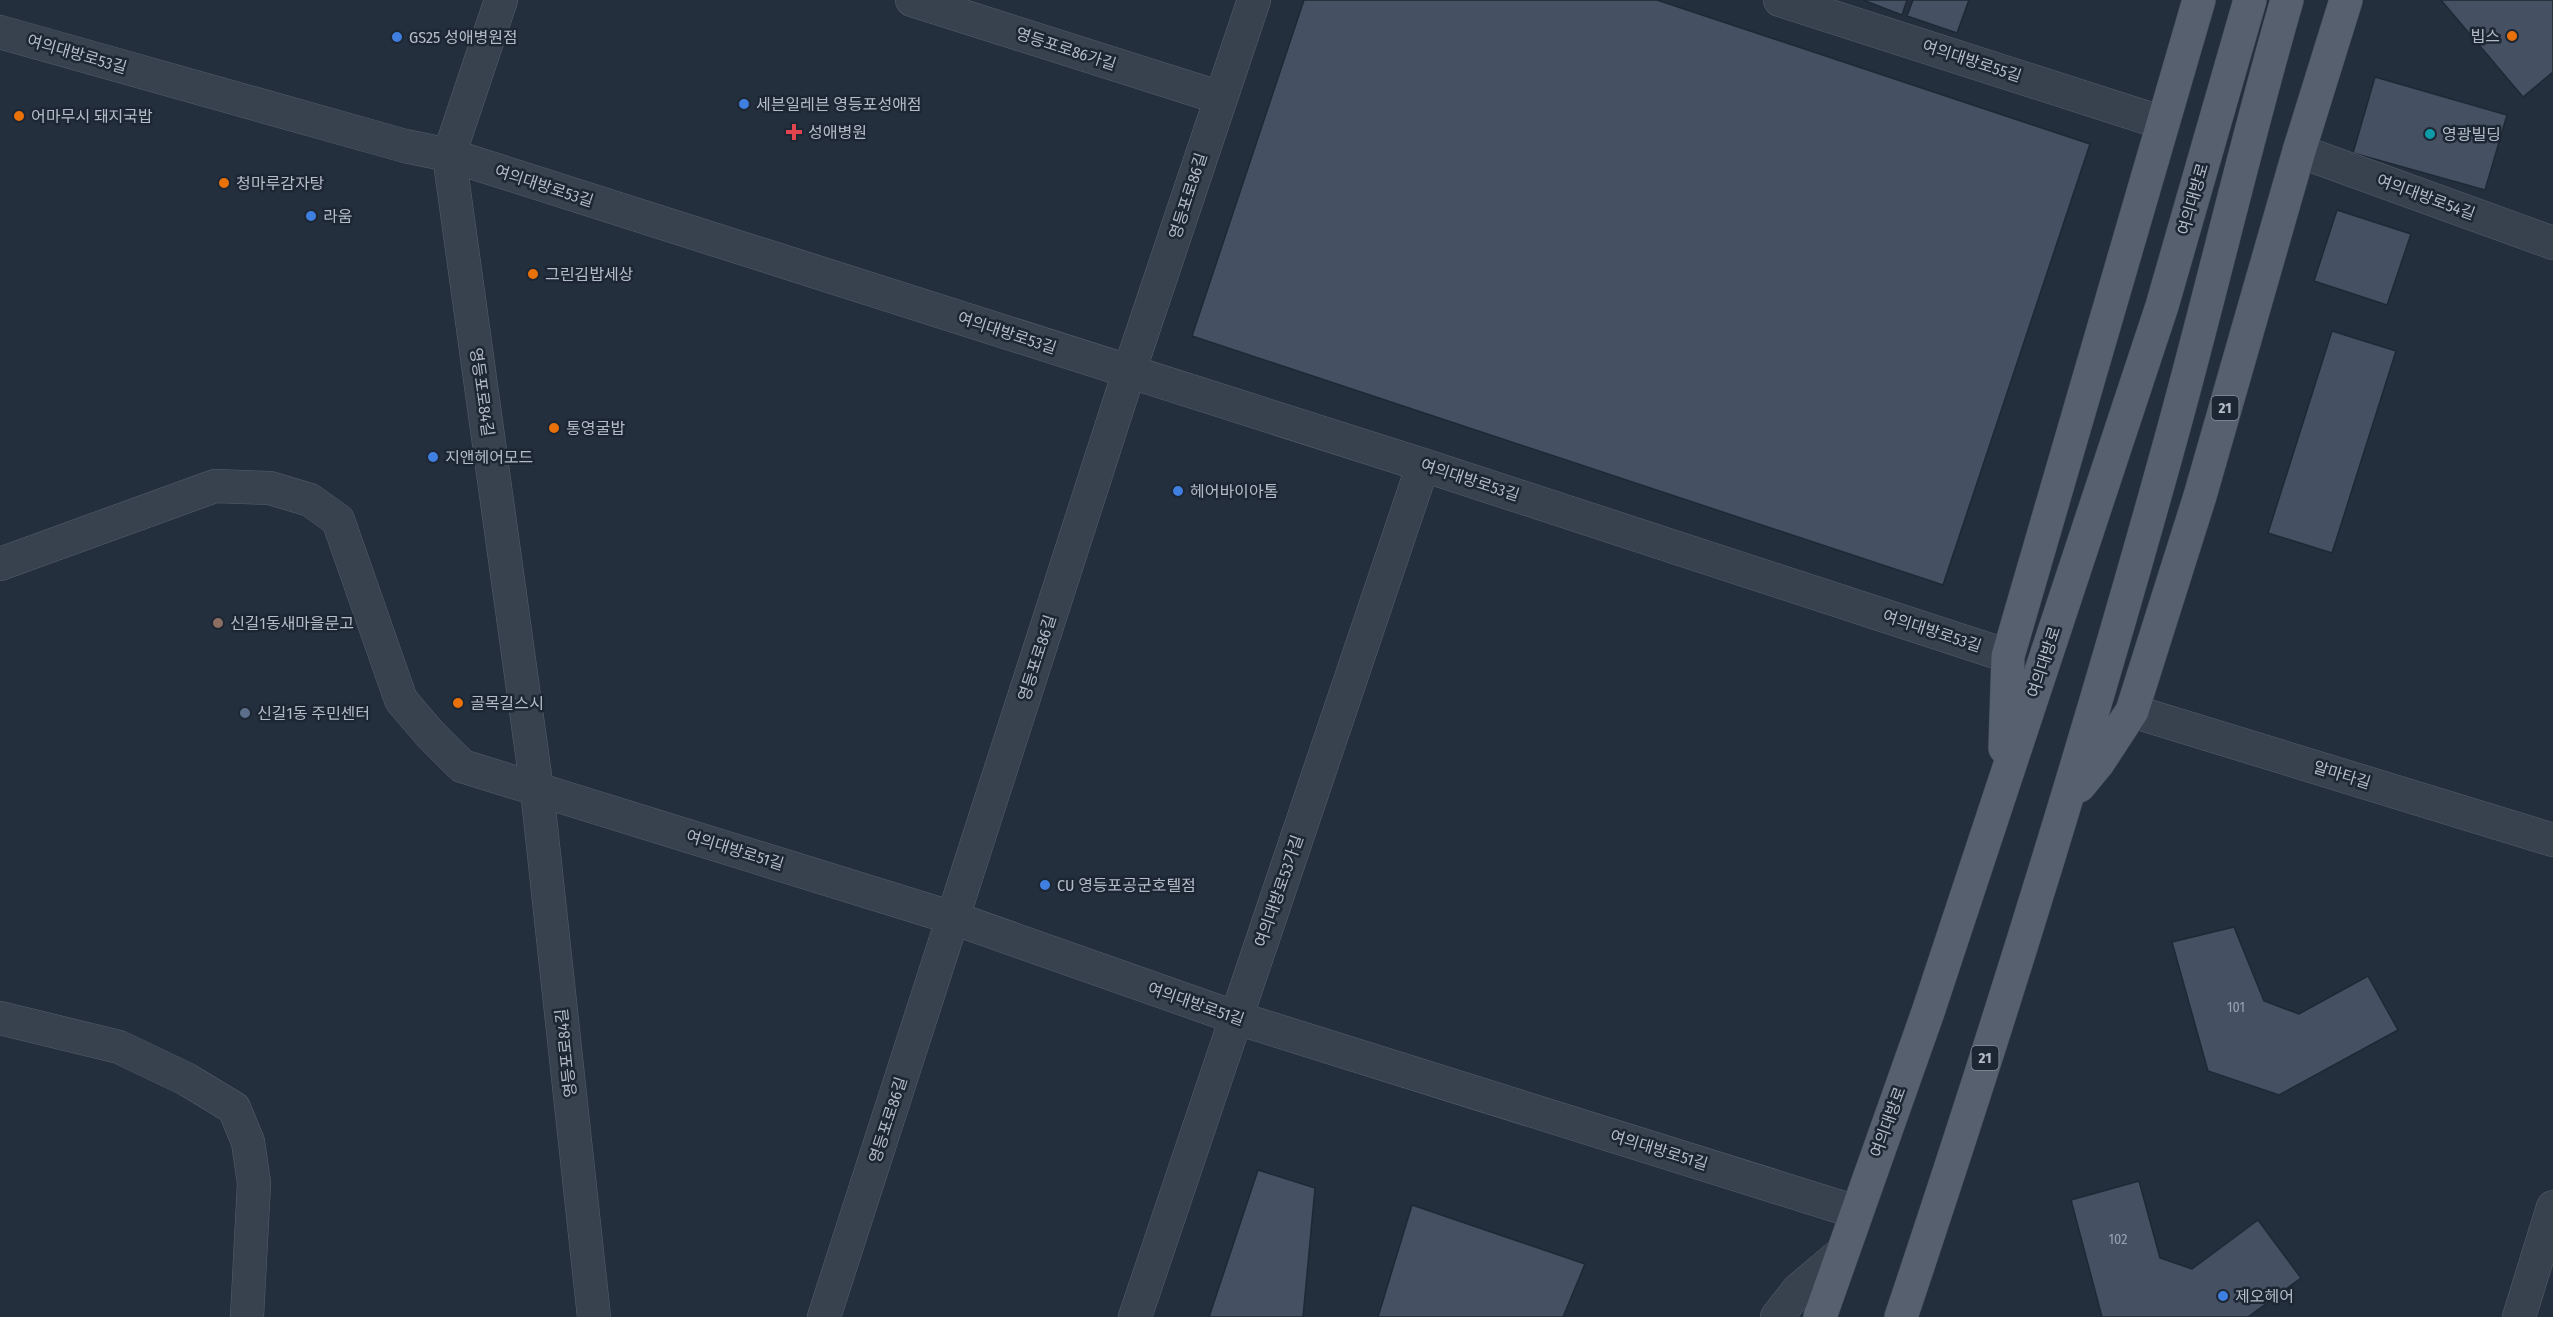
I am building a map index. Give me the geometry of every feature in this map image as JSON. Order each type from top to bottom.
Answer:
[{"type":"main road","points":[[2004,787],[2008,656],[2199,0]]},
{"type":"main road","name":"여의대방로","points":[[1820,1317],[1928,1012],[2162,306],[2250,0]]},
{"type":"main road","points":[[2068,799],[2166,458],[2288,0]]},
{"type":"main road","name":"21","points":[[1901,1317],[1960,1140],[2068,799],[2098,763],[2132,711],[2200,496],[2299,151],[2346,0]]},
{"type":"street","name":"영등포로84길","points":[[501,0],[449,155],[537,790],[594,1317]]},
{"type":"street","name":"영등포로86가길","points":[[912,0],[1221,98]]},
{"type":"street","name":"영등포로86길","points":[[824,1317],[1130,372],[1254,0]]},
{"type":"street","name":"여의대방로55길","points":[[1801,3],[2163,123]]},
{"type":"street","name":"여의대방로53길","points":[[0,32],[405,147],[449,155],[1423,465],[2008,656]]},
{"type":"street","name":"여의대방로54길","points":[[2299,151],[2553,243]]},
{"type":"street","name":"여의대방로53가길","points":[[1135,1317],[1423,465]]},
{"type":"street","points":[[0,564],[215,486],[270,488],[310,500],[338,520],[401,700],[462,766],[537,790]]},
{"type":"street","name":"알마타길","points":[[2132,711],[2553,840]]},
{"type":"street","name":"여의대방로51길","points":[[537,790],[953,918],[1236,1018],[1856,1212]]},
{"type":"street","points":[[0,1018],[119,1047],[186,1079],[234,1108],[248,1142],[254,1183],[247,1317]]},
{"type":"street","points":[[2519,1317],[2553,1207]]},
{"type":"street","points":[[1777,1317],[1798,1290],[1842,1253]]},
{"type":"building","points":[[1304,0],[1657,0],[2090,144],[1943,585],[1192,336]]},
{"type":"building","points":[[1863,0],[1907,0],[1902,15]]},
{"type":"building","points":[[1913,0],[1969,0],[1957,33],[1907,16]]},
{"type":"building","name":"빕스","points":[[2441,0],[2553,0],[2553,72],[2523,97]]},
{"type":"building","name":"영광빌딩","points":[[2375,77],[2507,115],[2485,190],[2353,153]]},
{"type":"building","points":[[2337,210],[2411,234],[2387,305],[2314,281]]},
{"type":"building","points":[[2332,331],[2396,351],[2332,553],[2268,533]]},
{"type":"building","points":[[2234,927],[2264,1001],[2299,1014],[2368,976],[2398,1030],[2279,1095],[2208,1071],[2172,942]]},
{"type":"building","points":[[1258,1170],[1315,1188],[1303,1317],[1209,1317]]},
{"type":"building","points":[[2139,1181],[2160,1258],[2192,1269],[2258,1220],[2301,1278],[2248,1317],[2102,1317],[2071,1200]]},
{"type":"building","points":[[1412,1205],[1585,1264],[1563,1317],[1378,1317]]},
{"type":"place","name":"빕스","points":[[2512,36]]},
{"type":"place","name":"GS25 성애병원점","points":[[397,37]]},
{"type":"place","name":"세븐일레븐 영등포성애점","points":[[744,104]]},
{"type":"place","name":"어마무시 돼지국밥","points":[[19,116]]},
{"type":"place","name":"성애병원","points":[[794,132]]},
{"type":"place","name":"영광빌딩","points":[[2430,134]]},
{"type":"place","name":"청마루감자탕","points":[[224,183]]},
{"type":"place","name":"라움","points":[[311,216]]},
{"type":"place","name":"그린김밥세상","points":[[533,274]]},
{"type":"place","name":"통영굴밥","points":[[554,428]]},
{"type":"place","name":"지앤헤어모드","points":[[433,457]]},
{"type":"place","name":"헤어바이아톰","points":[[1178,491]]},
{"type":"place","name":"신길1동새마을문고","points":[[218,623]]},
{"type":"place","name":"골목길스시","points":[[458,703]]},
{"type":"place","name":"신길1동 주민센터","points":[[245,713]]},
{"type":"place","name":"CU 영등포공군호텔점","points":[[1045,885]]},
{"type":"place","name":"제오헤어","points":[[2223,1296]]}]
